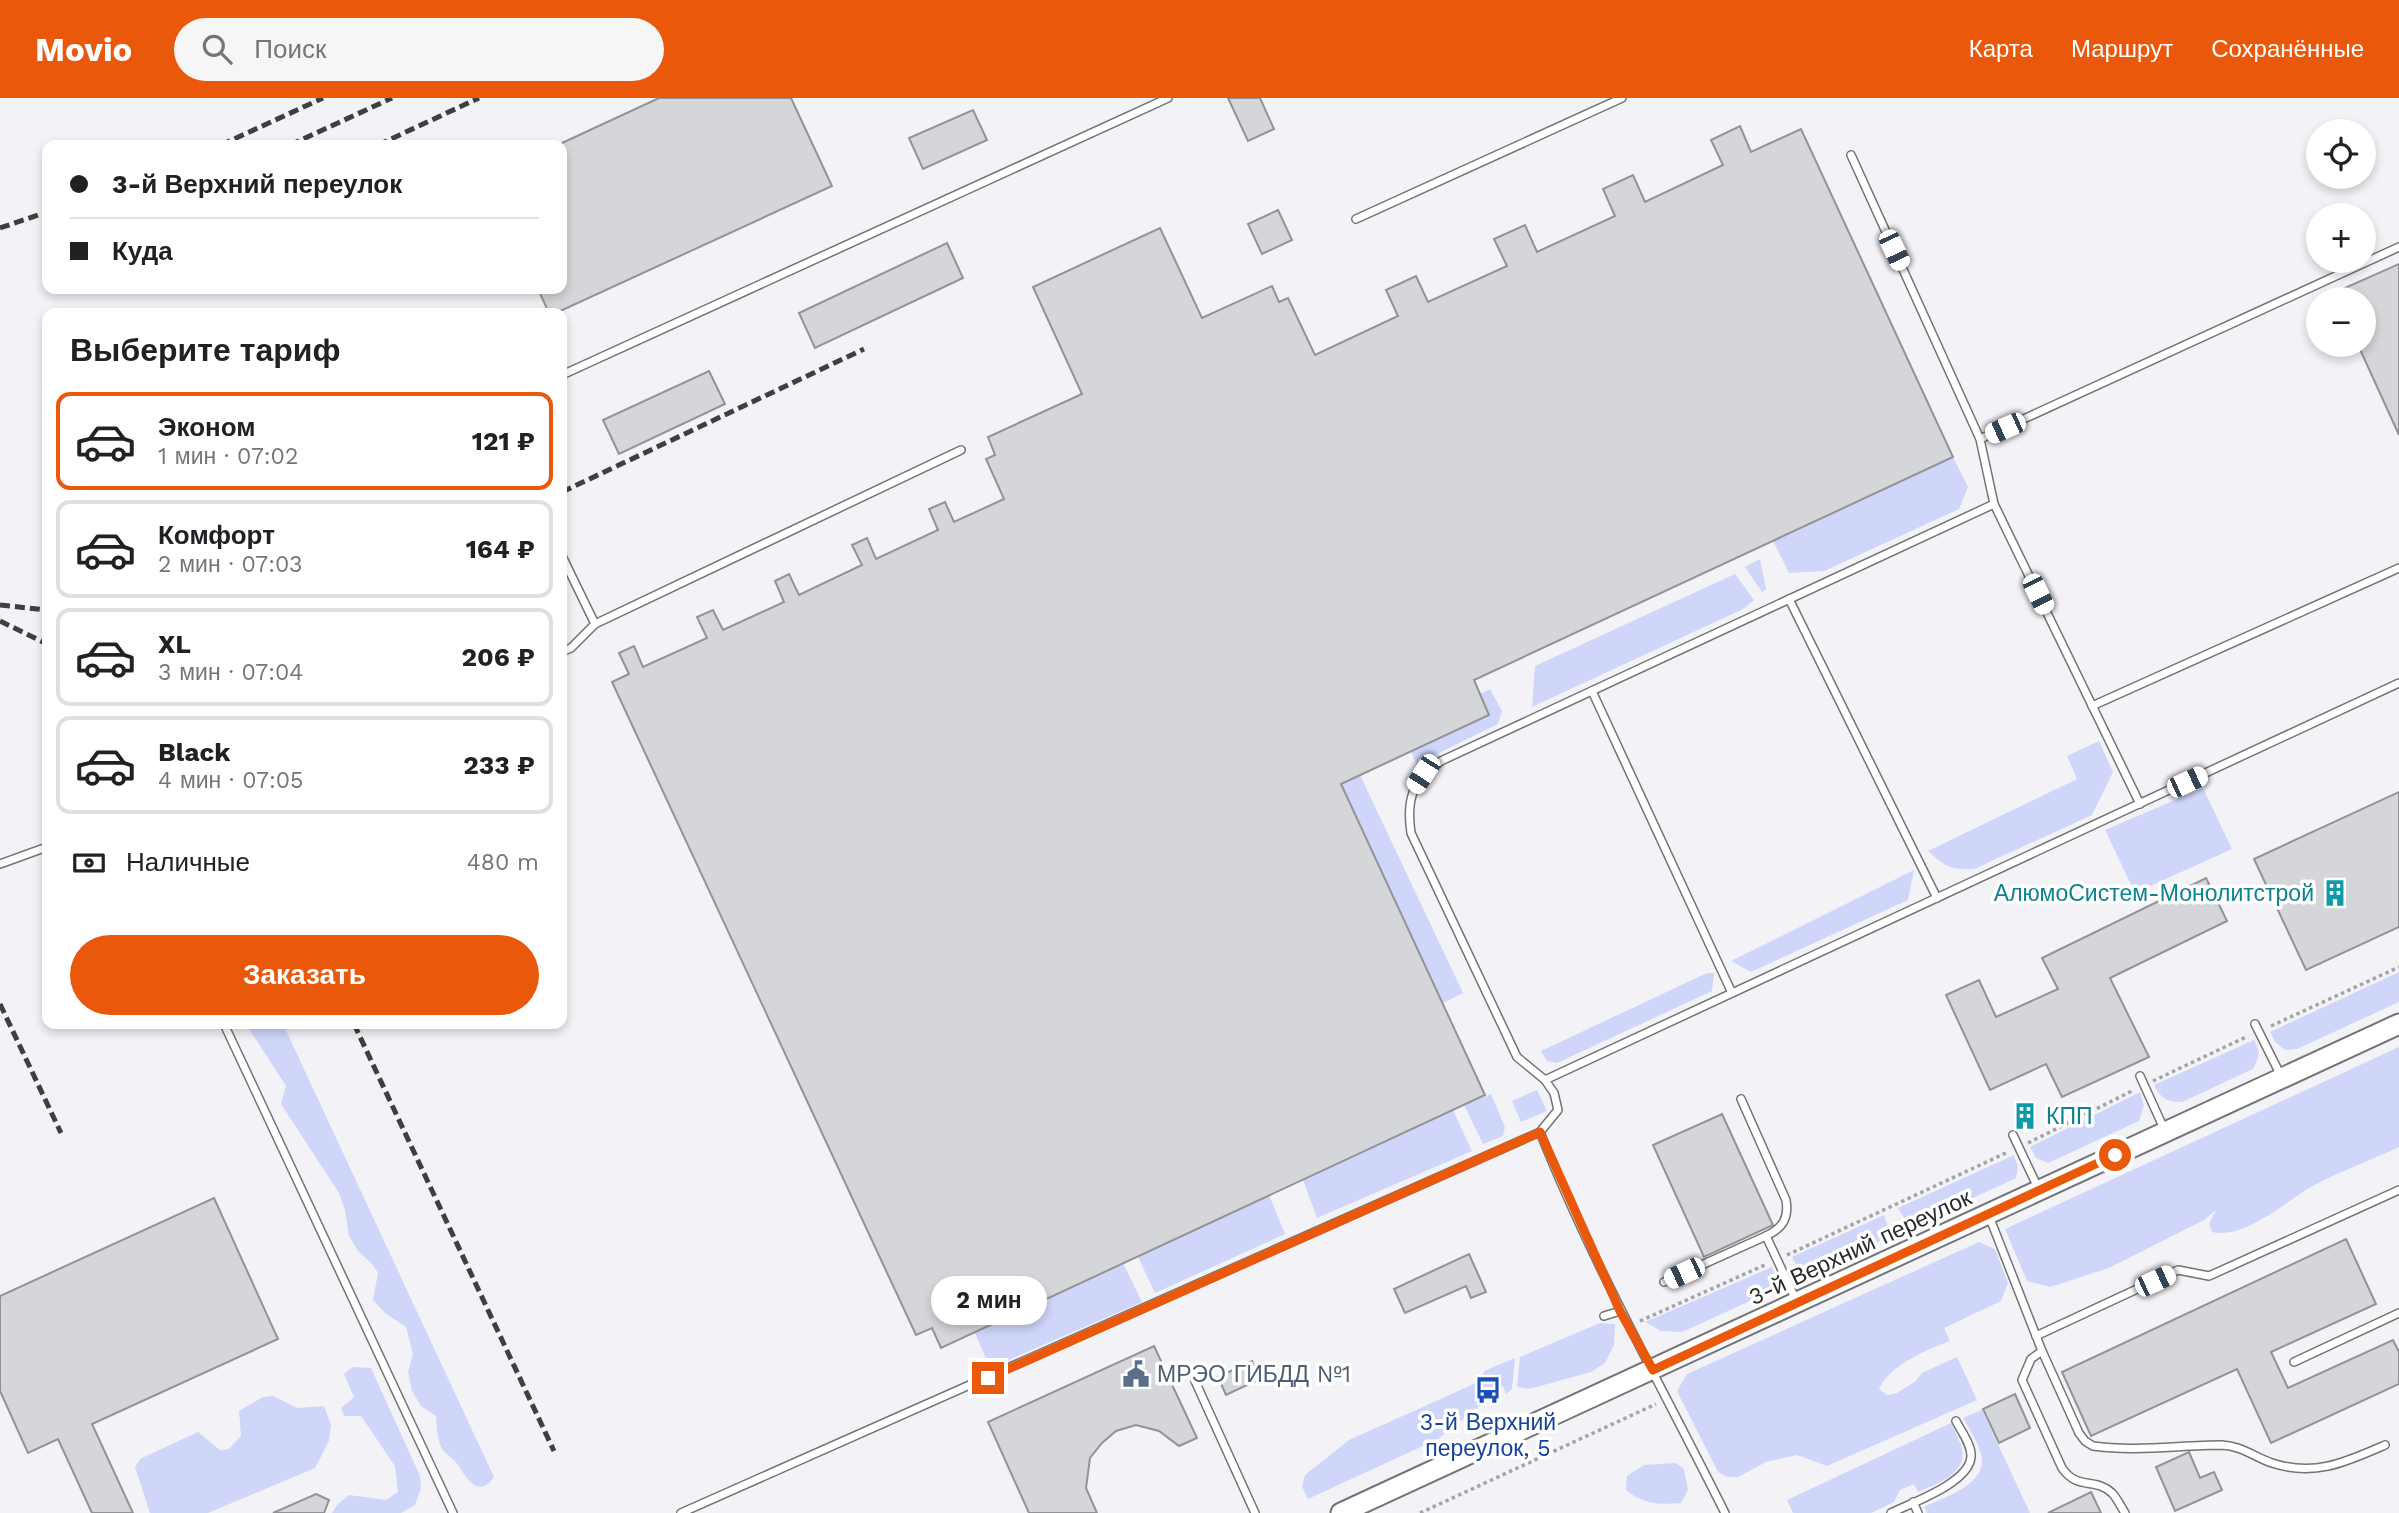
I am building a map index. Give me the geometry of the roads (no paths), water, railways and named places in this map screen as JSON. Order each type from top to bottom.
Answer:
[{"type":"street","name":"3-й Верхний переулок","points":[[1342,1513],[2399,1024]]},
{"type":"lane","points":[[567,373],[1168,98]]},
{"type":"lane","points":[[1356,219],[1622,98]]},
{"type":"lane","points":[[1851,155],[1980,439],[1994,504],[2140,804]]},
{"type":"lane","points":[[1980,439],[2399,247]]},
{"type":"lane","points":[[567,650],[596,624],[961,450]]},
{"type":"lane","points":[[681,1513],[1540,1132],[1558,1110],[1554,1093],[1545,1080],[1517,1057],[1411,833],[1408,813],[1412,792],[1423,774],[1441,761],[1994,504]]},
{"type":"lane","points":[[567,566],[596,624]]},
{"type":"lane","points":[[2092,706],[2399,568]]},
{"type":"lane","points":[[1789,599],[1937,898]]},
{"type":"lane","points":[[1545,1080],[2399,683]]},
{"type":"lane","points":[[1592,691],[1732,993]]},
{"type":"lane","points":[[0,853],[4,862],[42,849]]},
{"type":"lane","points":[[2255,1024],[2282,1079]]},
{"type":"lane","points":[[226,1029],[453,1513]]},
{"type":"lane","points":[[2140,1076],[2165,1132]]},
{"type":"lane","points":[[1664,1282],[1766,1236],[1780,1228],[1787,1216],[1786,1200],[1741,1100]]},
{"type":"lane","points":[[1540,1132],[1620,1311],[1725,1513]]},
{"type":"lane","points":[[2013,1135],[2040,1191]]},
{"type":"lane","points":[[2036,1336],[2178,1270],[2209,1276],[2399,1190]]},
{"type":"lane","points":[[1988,1215],[2042,1351],[2079,1433],[2093,1446],[2225,1446],[2249,1451],[2274,1464],[2306,1468],[2341,1464],[2385,1445]]},
{"type":"lane","points":[[1766,1236],[1798,1304]]},
{"type":"lane","points":[[1604,1316],[1620,1311]]},
{"type":"lane","points":[[2294,1362],[2399,1313]]},
{"type":"lane","points":[[2042,1351],[2031,1359],[2022,1380],[2062,1468],[2069,1479],[2079,1483],[2091,1483],[2112,1492],[2125,1513]]},
{"type":"lane","points":[[1195,1381],[1255,1513]]},
{"type":"lane","points":[[1891,1513],[1948,1485],[1967,1468],[1971,1457],[1969,1446],[1956,1421]]},
{"type":"lane","points":[[1913,1502],[1918,1513]]},
{"type":"railway","points":[[232,140],[323,98]]},
{"type":"railway","points":[[301,140],[392,98]]},
{"type":"railway","points":[[389,140],[479,98]]},
{"type":"railway","points":[[0,228],[42,214]]},
{"type":"railway","points":[[567,490],[864,349]]},
{"type":"railway","points":[[0,605],[42,609]]},
{"type":"railway","points":[[0,621],[42,642]]},
{"type":"railway","points":[[0,1004],[61,1133]]},
{"type":"railway","points":[[356,1029],[554,1451]]},
{"type":"place","name":"АлюмоСистем-Монолитстрой","points":[[2335,893]]},
{"type":"place","name":"КПП","points":[[2025,1116]]},
{"type":"place","name":"МРЭО ГИБДД №1","points":[[1136,1374]]},
{"type":"place","name":"3-й Верхний переулок, 5","points":[[1488,1390]]}]
